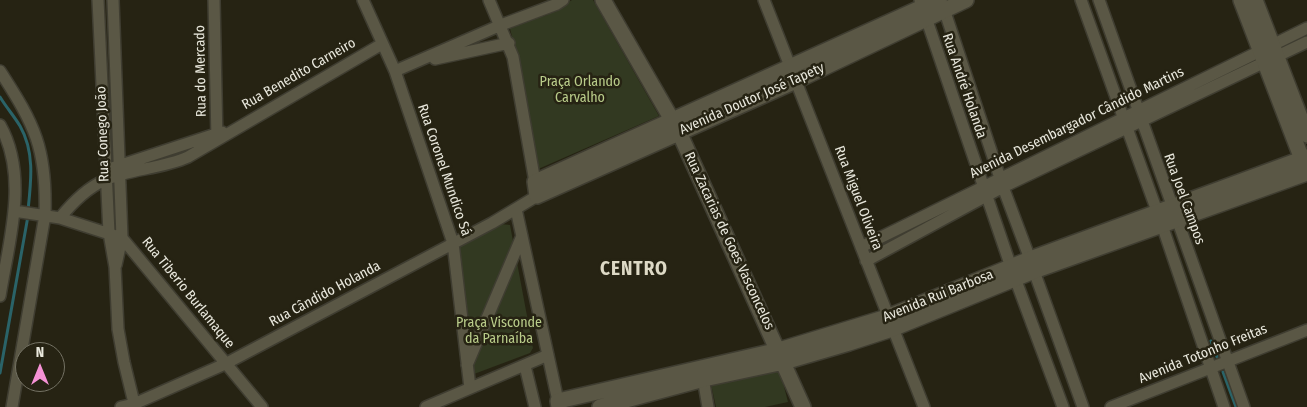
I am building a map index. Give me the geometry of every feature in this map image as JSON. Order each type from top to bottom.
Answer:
[{"type":"main road","name":"Rua Zacarias de Goes Vasconcelos","points":[[604,0],[676,126],[782,356],[803,407]]},
{"type":"main road","name":"Avenida Doutor José Tapety","points":[[536,189],[793,74],[923,9],[941,3],[966,0]]},
{"type":"main road","points":[[1241,0],[1269,53],[1307,134]]},
{"type":"main road","points":[[1255,0],[1269,53],[1304,157],[1307,173]]},
{"type":"main road","name":"Avenida Rui Barbosa","points":[[1032,265],[1156,211],[1304,157]]},
{"type":"main road","name":"Avenida Rui Barbosa","points":[[558,404],[782,356],[890,323],[1032,265],[1169,223],[1307,173]]},
{"type":"main road","name":"Avenida Rui Barbosa","points":[[600,407],[703,373]]},
{"type":"street","name":"Rua Conego João","points":[[98,0],[109,233],[115,266],[118,329],[134,405]]},
{"type":"street","name":"Rua Conego João","points":[[113,0],[122,238],[115,266]]},
{"type":"street","name":"Rua do Mercado","points":[[214,0],[217,136]]},
{"type":"street","name":"Rua Coronel Mundico Sá","points":[[363,0],[395,71],[454,243],[470,388]]},
{"type":"street","points":[[489,0],[509,43],[536,189]]},
{"type":"street","points":[[395,71],[501,24],[557,4],[563,0]]},
{"type":"street","name":"Rua Miguel Oliveira","points":[[764,0],[924,407]]},
{"type":"street","name":"Rua Joel Campos","points":[[1081,0],[1156,211],[1169,223],[1228,360],[1244,407]]},
{"type":"street","name":"Rua Joel Campos","points":[[1099,0],[1171,206],[1169,223],[1209,367],[1224,407]]},
{"type":"street","name":"Rua André Holanda","points":[[941,3],[1001,183],[1084,407]]},
{"type":"street","name":"Rua André Holanda","points":[[923,9],[984,191],[1063,407]]},
{"type":"street","name":"Avenida Desembargador Cândido Martins","points":[[861,247],[1001,183],[1269,53],[1307,28]]},
{"type":"street","name":"Avenida Desembargador Cândido Martins","points":[[1269,53],[1307,42]]},
{"type":"street","points":[[411,64],[509,43]]},
{"type":"street","name":"Rua Benedito Carneiro","points":[[60,218],[105,174],[179,161],[217,136],[231,130],[382,44]]},
{"type":"street","points":[[0,71],[36,132],[44,164],[43,215],[12,407]]},
{"type":"street","points":[[0,125],[15,162],[16,211],[0,296]]},
{"type":"street","name":"Rua Cândido Holanda","points":[[121,407],[134,405],[225,364],[516,210],[536,189]]},
{"type":"street","name":"Avenida Desembargador Cândido Martins","points":[[866,261],[984,191]]},
{"type":"street","points":[[516,210],[558,404]]},
{"type":"street","name":"Rua Tiberio Burlamaque","points":[[16,211],[60,218],[122,238],[262,407]]},
{"type":"street","points":[[467,366],[522,236]]},
{"type":"street","name":"Avenida Totonho Freitas","points":[[1111,407],[1307,330]]},
{"type":"street","points":[[426,407],[548,355]]},
{"type":"street","points":[[525,366],[535,407]]},
{"type":"street","points":[[703,373],[708,407]]},
{"type":"green space","name":"Praça Orlando Carvalho","points":[[572,0],[593,0],[659,116],[536,170],[515,48],[507,17],[545,16]]},
{"type":"green space","name":"Praça Visconde da Parnaíba","points":[[492,223],[510,225],[533,348],[530,353],[474,374],[464,306],[459,238]]},
{"type":"green space","points":[[778,363],[788,402],[765,407],[716,407],[710,380]]},
{"type":"waterway","points":[[0,97],[20,126],[28,146],[31,167],[28,210]]},
{"type":"waterway","points":[[0,373],[28,216]]},
{"type":"waterway","points":[[1211,341],[1217,357]]},
{"type":"waterway","points":[[1223,372],[1236,407]]},
{"type":"district","name":"CENTRO","points":[[634,270]]}]
